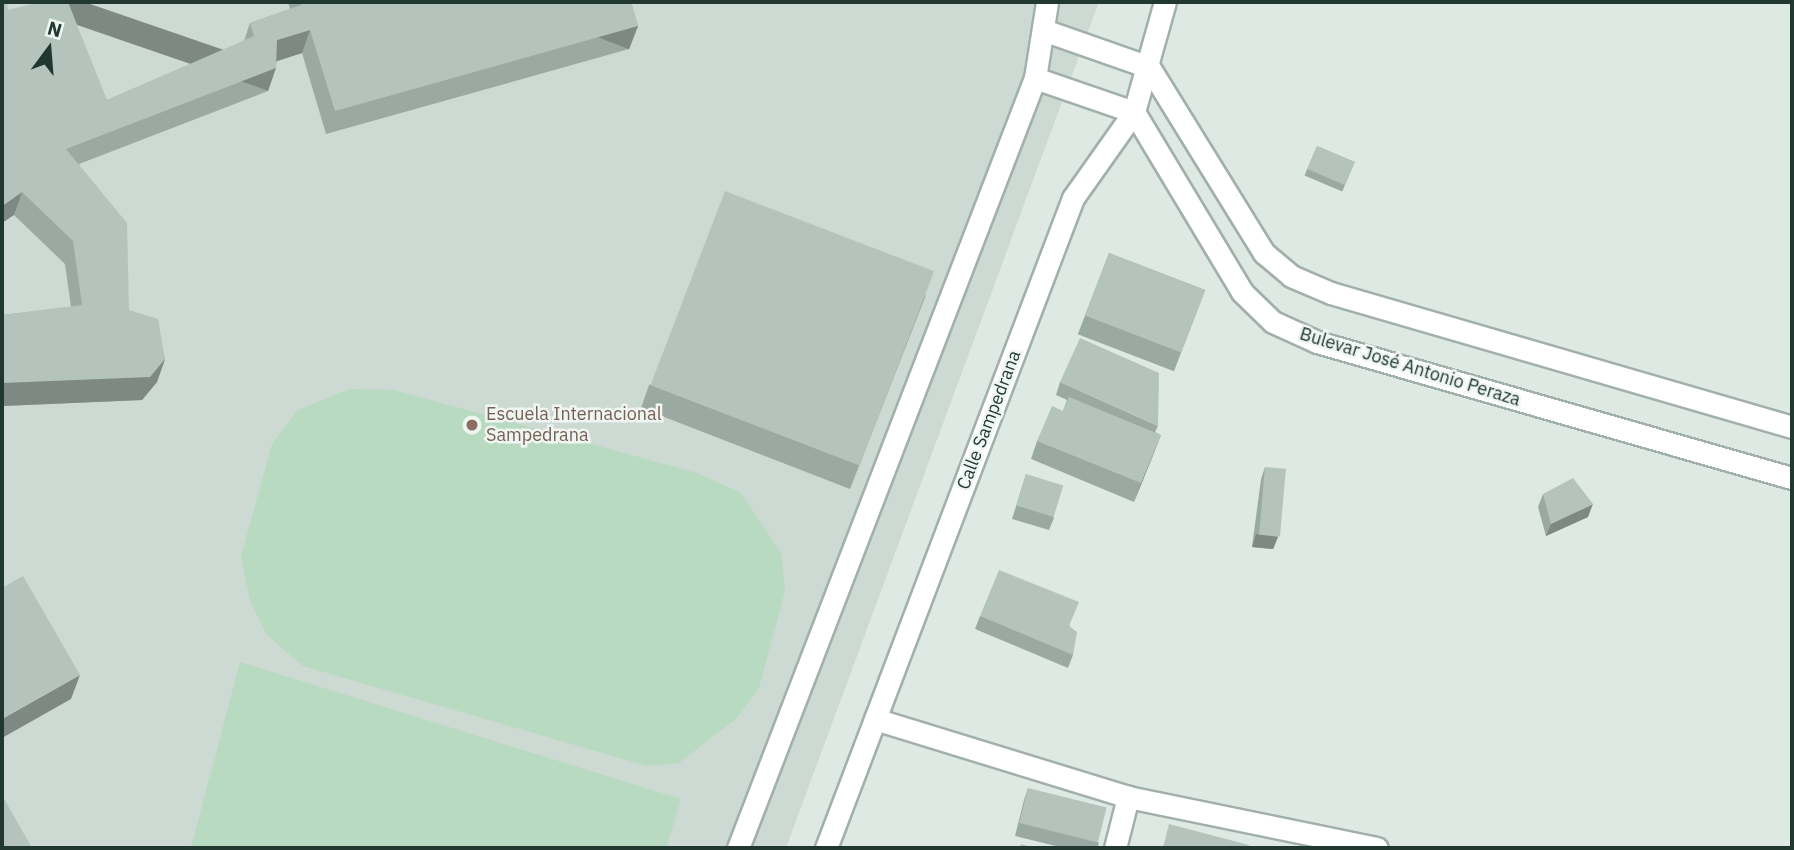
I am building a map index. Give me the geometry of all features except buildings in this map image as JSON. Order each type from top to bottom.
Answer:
[{"type":"street","points":[[738,848],[1035,78],[1046,31],[1047,2]]},
{"type":"street","name":"Calle Sampedrana","points":[[827,848],[1073,198],[1134,112],[1149,67],[1165,2]]},
{"type":"street","points":[[1046,31],[1149,67],[1264,253],[1291,276],[1331,293],[1792,427]]},
{"type":"street","points":[[1035,78],[1134,112]]},
{"type":"street","name":"Bulevar José Antonio Peraza","points":[[1134,112],[1242,292],[1273,322],[1317,342],[1792,478]]},
{"type":"street","points":[[875,719],[1128,797],[1377,848]]},
{"type":"street","points":[[1115,848],[1128,797]]},
{"type":"shaded area","name":"Escuela Internacional Sampedrana","points":[[2,2],[1099,2],[786,848],[2,848]]},
{"type":"green space","points":[[350,389],[394,390],[697,473],[741,493],[781,553],[785,591],[759,688],[737,718],[679,763],[647,766],[303,666],[267,635],[250,601],[241,557],[272,444],[298,410]]},
{"type":"green space","points":[[240,662],[681,799],[666,848],[191,848]]},
{"type":"place","name":"Escuela Internacional Sampedrana","points":[[472,425]]}]
